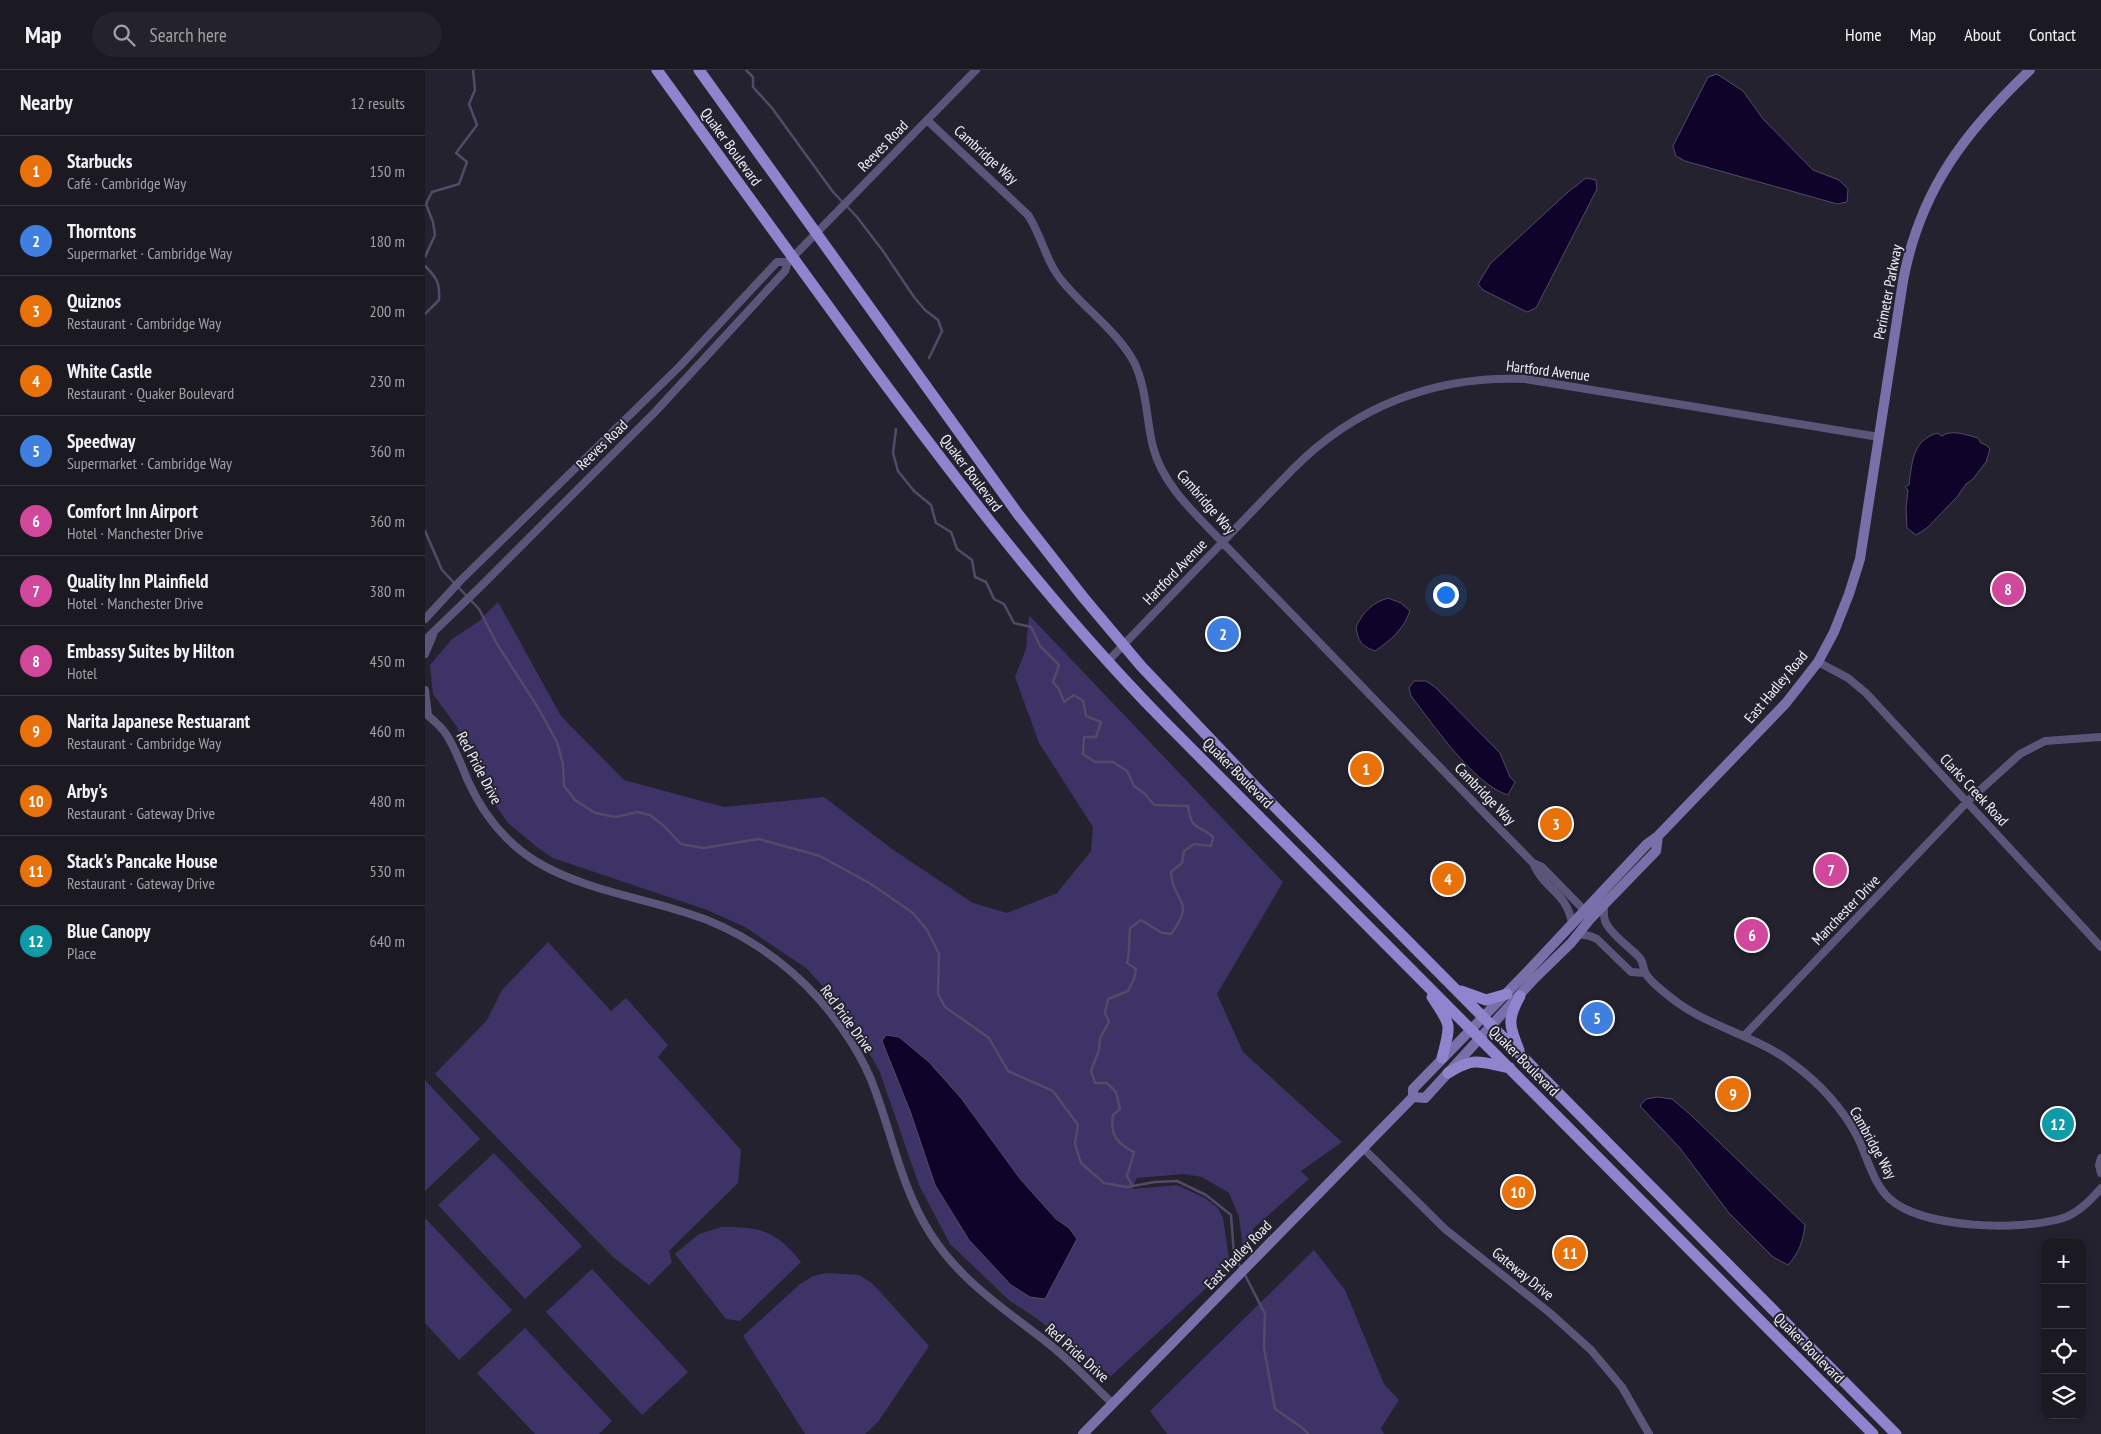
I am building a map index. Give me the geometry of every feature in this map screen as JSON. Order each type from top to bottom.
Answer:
[{"type":"main road","name":"Quaker Boulevard","points":[[657,70],[790,260],[979,509],[1059,607],[1107,662],[1873,1434]]},
{"type":"main road","name":"Quaker Boulevard","points":[[699,70],[1018,514],[1123,645],[1203,733],[1895,1434]]},
{"type":"main road","points":[[1417,974],[1448,1021],[1449,1033],[1442,1058]]},
{"type":"main road","points":[[1454,988],[1486,1000],[1507,994]]},
{"type":"main road","points":[[1520,996],[1511,1011],[1510,1019],[1514,1037],[1522,1056]]},
{"type":"main road","points":[[1448,1073],[1465,1063],[1476,1061],[1510,1068]]},
{"type":"street","name":"Reeves Road","points":[[425,640],[683,383],[785,271],[790,260],[976,70]]},
{"type":"street","name":"Perimeter Parkway","points":[[1879,437],[1905,274],[1921,219],[1942,175],[1968,135],[1997,101],[2030,70]]},
{"type":"street","name":"Cambridge Way","points":[[927,120],[1028,215],[1062,282],[1129,354],[1142,382],[1153,443],[1161,468],[1172,487],[1222,542],[1533,863],[1542,868],[1588,914]]},
{"type":"street","name":"Reeves Road","points":[[427,616],[461,580],[680,366],[777,262],[790,260]]},
{"type":"street","name":"Hartford Avenue","points":[[1107,662],[1295,467],[1333,434],[1365,413],[1394,399],[1449,383],[1492,378],[1525,379],[1879,437]]},
{"type":"street","name":"East Hadley Road","points":[[1413,1097],[1425,1098],[1578,934],[1588,914],[1647,844],[1658,836],[1774,716],[1799,688],[1818,662],[1842,615],[1855,576],[1861,551],[1879,437]]},
{"type":"street","points":[[425,654],[434,633]]},
{"type":"street","name":"Clarks Creek Road","points":[[1818,662],[1843,675],[1866,693],[2101,948]]},
{"type":"street","points":[[425,690],[426,714]]},
{"type":"street","name":"Red Pride Drive","points":[[426,714],[445,732],[469,783],[501,833],[522,852],[539,863],[591,885],[688,913],[744,937],[790,971],[819,999],[861,1060],[874,1087],[903,1178],[916,1208],[931,1234],[967,1279],[991,1301],[1051,1345],[1113,1404]]},
{"type":"street","name":"Manchester Drive","points":[[1744,1036],[1967,802],[2020,754],[2036,744],[2054,739],[2101,737]]},
{"type":"street","name":"East Hadley Road","points":[[1083,1434],[1413,1097],[1413,1089],[1572,925],[1604,905],[1656,851],[1658,836]]},
{"type":"street","name":"Cambridge Way","points":[[1533,863],[1537,874],[1568,906],[1572,925]]},
{"type":"street","name":"Cambridge Way","points":[[1604,905],[1606,924],[1643,960],[1645,973]]},
{"type":"street","name":"Cambridge Way","points":[[1578,934],[1597,939],[1631,972],[1645,973],[1678,1003],[1793,1063],[1828,1096],[1856,1134],[1885,1194],[1912,1213],[1986,1226],[2027,1226],[2063,1218],[2089,1201],[2101,1188]]},
{"type":"street","name":"Gateway Drive","points":[[1363,1149],[1438,1223],[1550,1313],[1591,1350],[1622,1387],[1649,1434]]},
{"type":"street","points":[[2101,1158],[2099,1165],[2101,1173]]},
{"type":"shaded area","points":[[1717,74],[1743,91],[1763,119],[1813,170],[1839,180],[1848,189],[1847,202],[1837,204],[1685,161],[1676,156],[1673,146],[1708,77]]},
{"type":"shaded area","points":[[1586,178],[1596,180],[1597,189],[1536,308],[1527,312],[1483,290],[1478,284],[1490,264],[1568,192]]},
{"type":"shaded area","points":[[1937,433],[1942,436],[1950,433],[1959,433],[1978,438],[1981,443],[1990,449],[1986,462],[1973,479],[1966,484],[1957,497],[1927,528],[1916,535],[1907,528],[1906,508],[1908,490],[1905,487],[1909,485],[1913,461],[1918,447],[1923,441]]},
{"type":"shaded area","points":[[1388,598],[1401,603],[1410,611],[1404,624],[1396,634],[1375,651],[1366,647],[1361,642],[1356,627],[1369,609]]},
{"type":"shaded area","points":[[498,602],[561,716],[624,780],[724,807],[824,797],[892,849],[973,903],[1007,913],[1057,893],[1091,851],[1093,827],[1039,743],[1015,677],[1026,649],[1029,615],[1283,882],[1217,994],[1243,1052],[1342,1142],[1301,1171],[1309,1179],[1253,1229],[1254,1239],[1243,1249],[1239,1217],[1229,1193],[1202,1177],[1184,1174],[1137,1178],[1132,1189],[1177,1185],[1205,1198],[1218,1208],[1223,1218],[1230,1266],[1111,1376],[1036,1318],[1010,1301],[950,1244],[919,1185],[879,1070],[849,1019],[806,968],[745,927],[707,910],[553,858],[508,823],[492,800],[463,744],[457,727],[433,694],[430,665],[452,639],[478,622]],"holes":[[[899,1037],[914,1049],[952,1089],[1039,1202],[1069,1228],[1030,1297],[1011,1285],[969,1240],[910,1111],[882,1041]]]},
{"type":"shaded area","points":[[1414,681],[1426,681],[1435,687],[1500,753],[1510,777],[1515,782],[1508,795],[1495,789],[1468,767],[1442,737],[1411,696],[1409,688]]},
{"type":"shaded area","points":[[548,942],[611,1011],[626,998],[668,1045],[658,1057],[741,1150],[738,1183],[669,1251],[672,1262],[649,1285],[613,1257],[435,1074],[487,1020],[502,990]]},
{"type":"shaded area","points":[[886,1035],[899,1037],[929,1062],[961,1098],[1021,1180],[1056,1219],[1069,1228],[1077,1239],[1045,1299],[1030,1297],[1011,1285],[969,1240],[935,1185],[910,1111],[882,1041]]},
{"type":"shaded area","points":[[425,1080],[480,1139],[425,1191]]},
{"type":"shaded area","points":[[1658,1097],[1672,1099],[1692,1116],[1805,1225],[1800,1246],[1788,1265],[1773,1257],[1729,1213],[1679,1147],[1640,1106],[1646,1099]]},
{"type":"shaded area","points":[[494,1153],[582,1246],[525,1299],[438,1205]]},
{"type":"shaded area","points":[[425,1218],[512,1310],[459,1360],[425,1323]]},
{"type":"shaded area","points":[[722,1227],[748,1228],[767,1233],[784,1243],[801,1262],[740,1321],[726,1319],[675,1254],[699,1234]]},
{"type":"shaded area","points":[[1314,1250],[1345,1290],[1384,1384],[1399,1400],[1381,1428],[1384,1434],[1167,1434],[1150,1411]]},
{"type":"shaded area","points":[[592,1269],[688,1372],[642,1415],[546,1312]]},
{"type":"shaded area","points":[[826,1273],[859,1275],[873,1284],[929,1346],[878,1422],[865,1434],[805,1434],[743,1336],[800,1284],[813,1276]]},
{"type":"shaded area","points":[[525,1328],[612,1421],[599,1434],[535,1434],[477,1373]]},
{"type":"waterway","points":[[425,257],[435,235],[433,222],[426,204],[432,192],[459,184],[467,162],[456,153],[477,125],[469,104],[475,90],[473,70]]},
{"type":"waterway","points":[[746,70],[753,77],[753,87],[772,108],[833,192],[857,217],[914,297],[925,310],[938,320],[942,331],[929,358]]},
{"type":"waterway","points":[[425,266],[437,281],[439,294],[439,300],[425,314]]},
{"type":"waterway","points":[[896,429],[893,453],[898,471],[914,491],[931,505],[936,523],[951,532],[957,549],[972,560],[975,577],[986,582],[994,599],[1004,604],[1014,623],[1031,627],[1040,646],[1059,665],[1053,682],[1059,689],[1064,702],[1074,695],[1083,701],[1086,716],[1101,722],[1096,737],[1084,737],[1083,754],[1095,762],[1113,762],[1127,771],[1134,786],[1145,794],[1154,805],[1188,806],[1193,824],[1213,837],[1211,846],[1194,844],[1184,851],[1182,863],[1171,872],[1175,891],[1183,908],[1179,923],[1171,934],[1162,933],[1141,920],[1130,928],[1127,963],[1136,969],[1134,979],[1128,991],[1108,999],[1105,1013],[1109,1022],[1100,1038],[1099,1050],[1091,1071],[1095,1083],[1107,1083],[1116,1092],[1120,1109],[1113,1115],[1113,1128],[1119,1142],[1134,1152],[1127,1176],[1132,1185]]},
{"type":"waterway","points":[[425,531],[442,570],[479,609],[497,644],[537,706],[557,742],[563,764],[564,786],[575,800],[595,813],[616,817],[637,812],[650,815],[664,826],[681,844],[703,848],[759,839],[820,856],[871,884],[913,913],[927,930],[939,954],[938,994],[945,1007],[989,1038],[1008,1071],[1053,1091],[1078,1125],[1075,1144],[1081,1163],[1104,1183],[1127,1187],[1155,1182],[1177,1181],[1206,1195],[1231,1215],[1234,1255],[1241,1268]]},
{"type":"waterway","points":[[1244,1273],[1265,1314],[1264,1348],[1275,1409],[1304,1429],[1308,1434]]},
{"type":"place","name":"Embassy Suites by Hilton","points":[[2008,589]]},
{"type":"place","name":"Thorntons","points":[[1223,634]]},
{"type":"place","name":"Starbucks","points":[[1366,769]]},
{"type":"place","name":"Quiznos","points":[[1556,824]]},
{"type":"place","name":"Quality Inn Plainfield","points":[[1831,870]]},
{"type":"place","name":"White Castle","points":[[1448,879]]},
{"type":"place","name":"Comfort Inn Airport","points":[[1752,935]]},
{"type":"place","name":"Speedway","points":[[1597,1018]]},
{"type":"place","name":"Narita Japanese Restuarant","points":[[1733,1094]]},
{"type":"place","name":"Blue Canopy","points":[[2058,1124]]},
{"type":"place","name":"Arby's","points":[[1518,1192]]},
{"type":"place","name":"Stack's Pancake House","points":[[1570,1253]]}]
